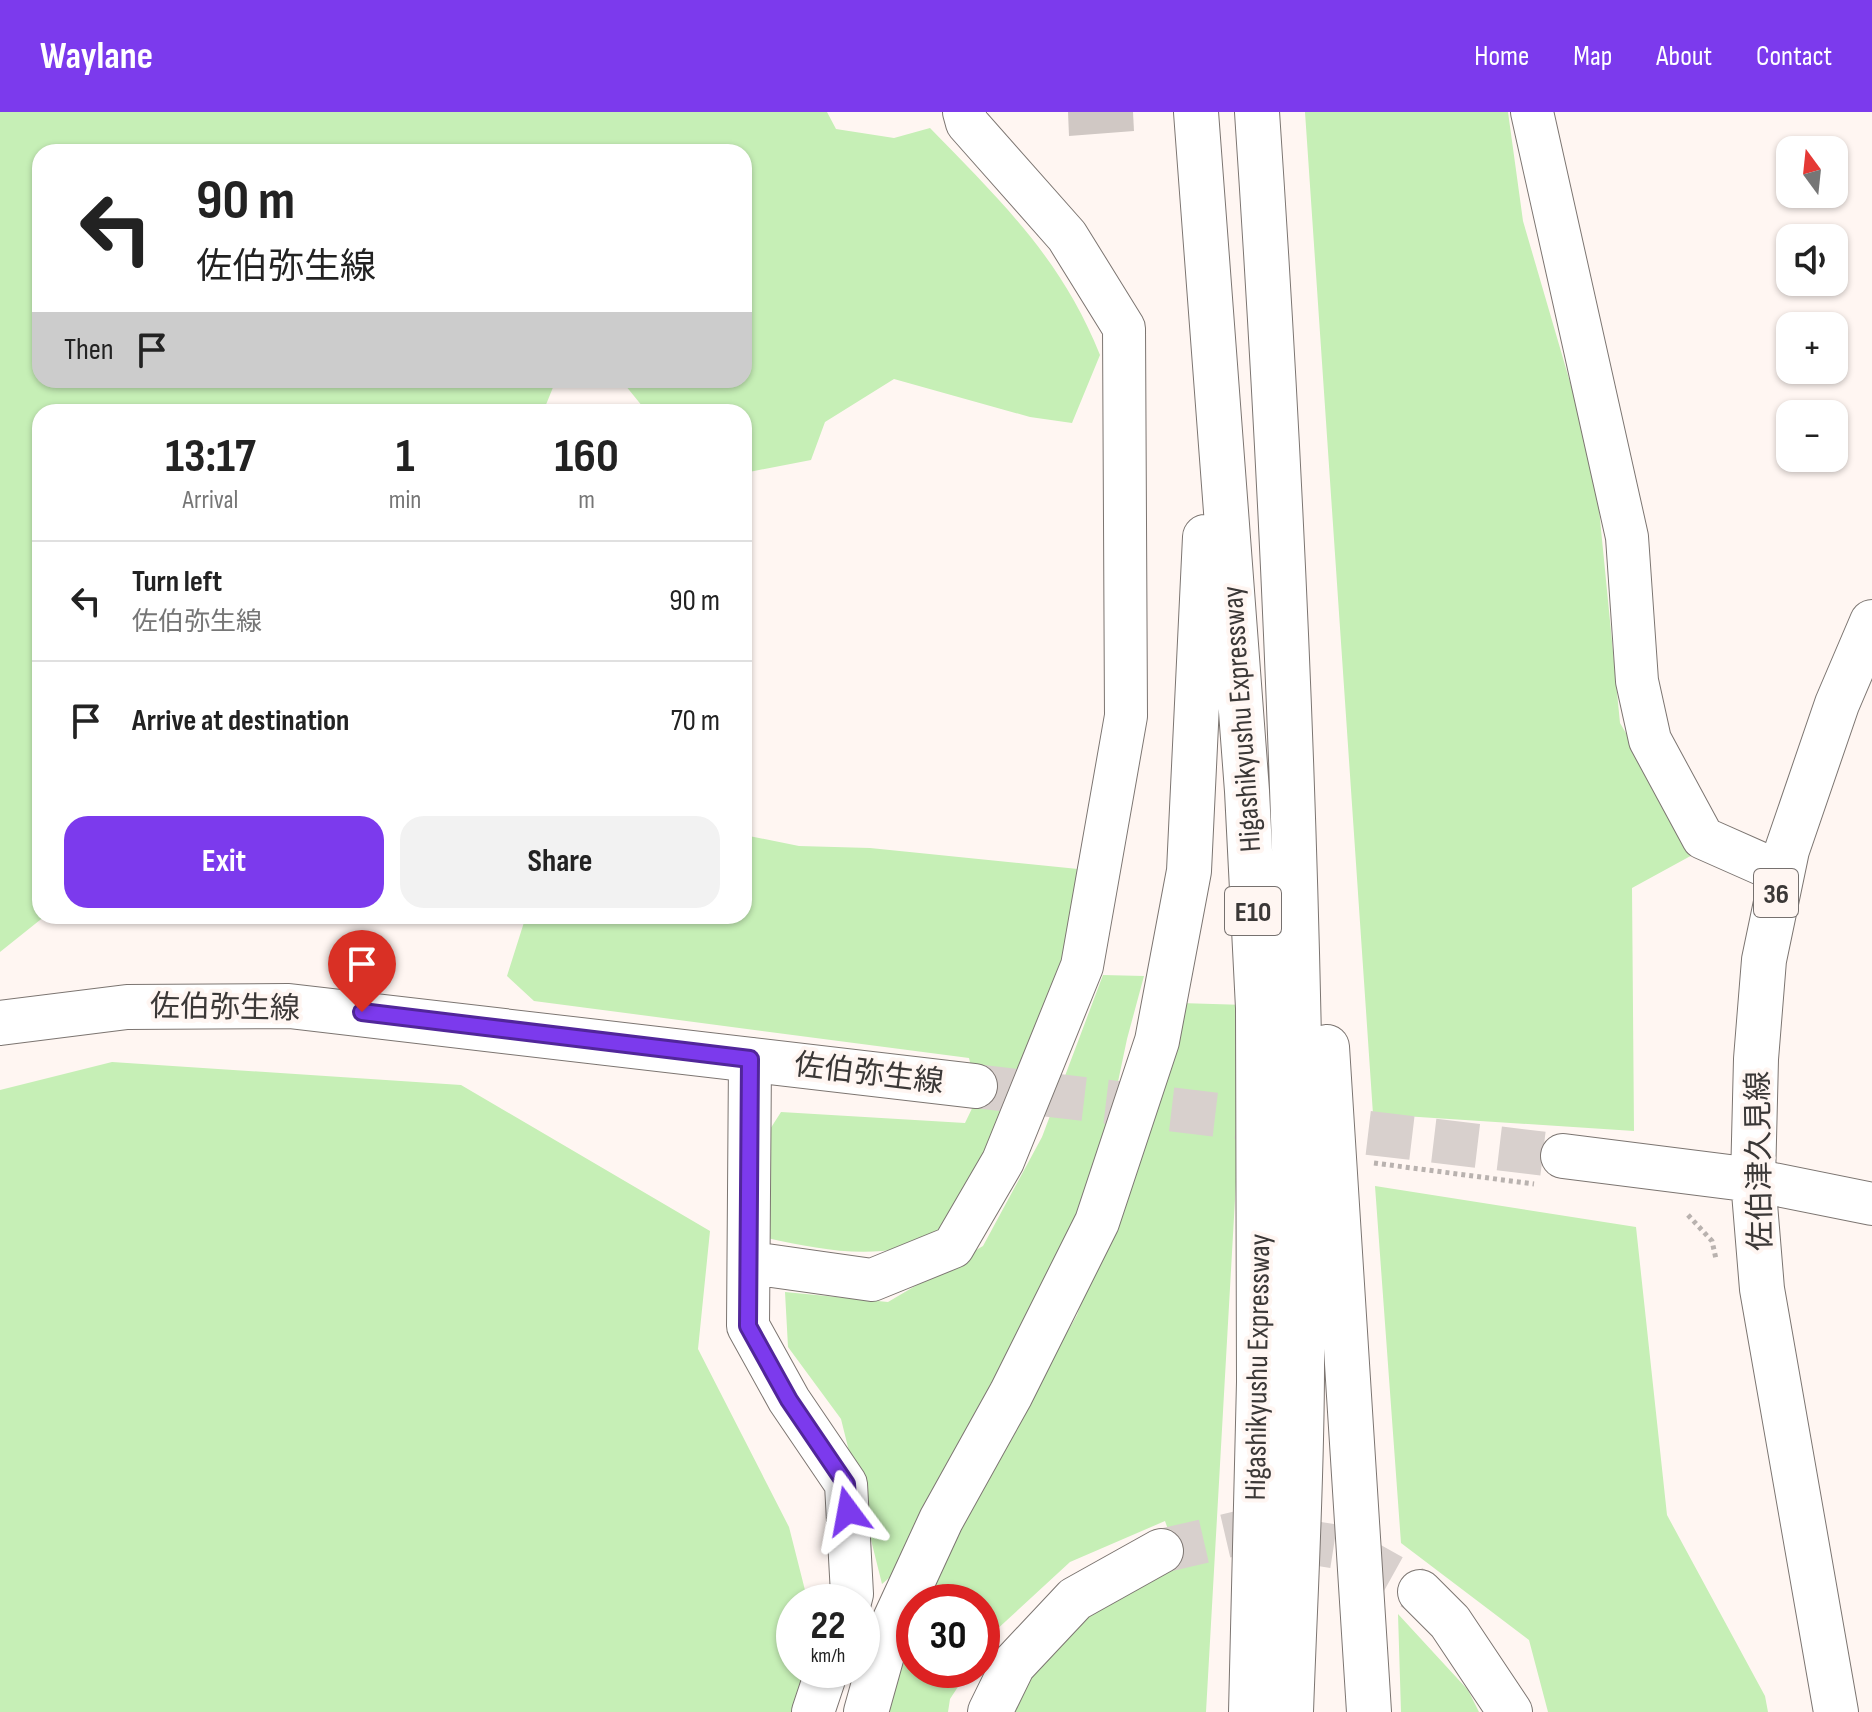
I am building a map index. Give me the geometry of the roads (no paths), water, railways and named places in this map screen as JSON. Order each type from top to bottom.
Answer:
[{"type":"main road","name":"Higashikyushu Expressway","points":[[1196,112],[1215,337],[1258,1008],[1259,1382],[1251,1712]]},
{"type":"main road","name":"Higashikyushu Expressway","points":[[1257,112],[1277,411],[1299,981],[1302,1370],[1291,1712]]},
{"type":"main road","points":[[866,1712],[887,1637],[923,1559],[1097,1222],[1157,1041],[1189,871],[1215,337]]},
{"type":"main road","points":[[1277,411],[1313,809],[1369,1712]]},
{"type":"main road","name":"佐伯津久見線","points":[[1836,1712],[1767,1317],[1753,1180],[1756,1059],[1764,960],[1782,873],[1818,754],[1872,622]]},
{"type":"main road","name":"佐伯弥生線","points":[[0,1023],[127,1007],[289,1006],[975,1086]]},
{"type":"main road","points":[[1554,1171],[1753,1180]]},
{"type":"main road","points":[[990,1712],[1013,1665],[1075,1599],[1161,1551]]},
{"type":"main road","points":[[1420,1592],[1450,1622],[1510,1712]]},
{"type":"street","points":[[751,1263],[872,1280],[953,1247],[1003,1161],[1082,966],[1126,716],[1124,328],[1067,236],[967,123],[964,112]]},
{"type":"street","points":[[1532,112],[1627,537],[1637,681],[1650,740],[1703,838],[1782,873]]},
{"type":"street","points":[[750,1059],[751,1263],[748,1326],[789,1400],[846,1484],[851,1584]]},
{"type":"street","points":[[1753,1180],[1872,1204]]},
{"type":"street","points":[[813,1712],[821,1688]]},
{"type":"tunnel","points":[[975,1086],[1563,1156]]},
{"type":"tunnel","points":[[1161,1551],[1243,1532],[1339,1547],[1420,1592]]}]
